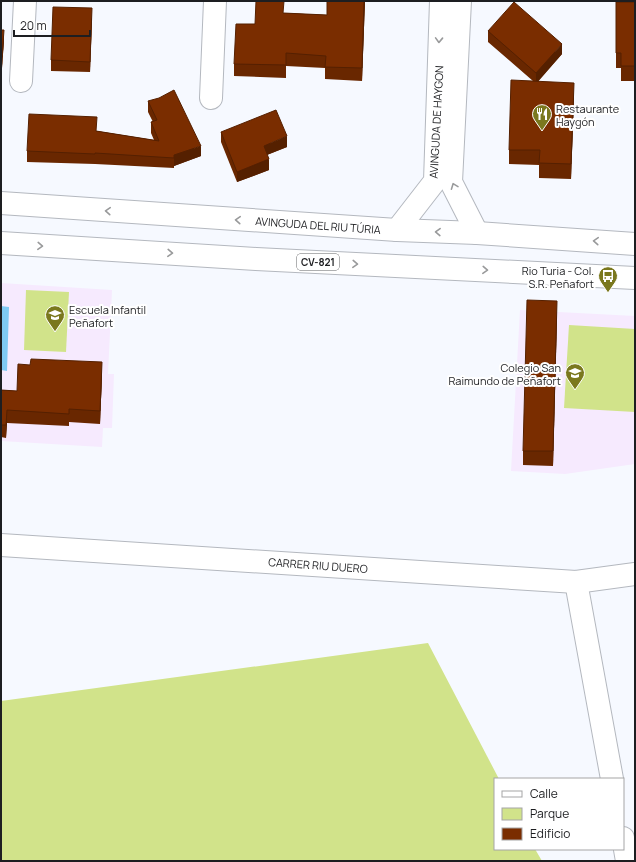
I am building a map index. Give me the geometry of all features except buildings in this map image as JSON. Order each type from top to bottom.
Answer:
[{"type":"street","points":[[21,81],[26,1]]},
{"type":"street","points":[[211,98],[214,1]]},
{"type":"street","name":"AVINGUDA DE HAYGON","points":[[397,230],[435,181],[441,1]]},
{"type":"street","name":"AVINGUDA DE HAYGON","points":[[460,1],[451,182],[477,233]]},
{"type":"street","name":"AVINGUDA DEL RIU TÚRIA","points":[[1,204],[635,244]]},
{"type":"street","name":"CV-821","points":[[1,243],[635,278]]},
{"type":"street","name":"CARRER RIU DUERO","points":[[1,545],[576,582],[635,574]]},
{"type":"street","points":[[576,582],[612,778]]},
{"type":"street","points":[[624,844],[627,861]]},
{"type":"shaded area","name":"Escuela Infantil Peñafort","points":[[1,283],[112,290],[108,374],[114,374],[112,428],[103,428],[102,447],[1,441]]},
{"type":"shaded area","name":"Colegio San Raimundo de Peñafort","points":[[520,310],[635,316],[635,464],[565,474],[511,471]]},
{"type":"green space","points":[[26,290],[69,292],[66,352],[24,350]]},
{"type":"green space","points":[[569,325],[635,329],[635,412],[564,408]]},
{"type":"green space","points":[[428,643],[498,778],[494,778],[494,850],[536,850],[542,861],[1,861],[1,701]]},
{"type":"water","points":[[1,306],[9,307],[7,371],[1,370]]},
{"type":"place","name":"Restaurante Haygón","points":[[542,131]]},
{"type":"place","name":"Rio Turia - Col. S.R. Peñafort","points":[[608,293]]},
{"type":"place","name":"Escuela Infantil Peñafort","points":[[55,332]]},
{"type":"place","name":"Colegio San Raimundo de Peñafort","points":[[575,390]]}]
